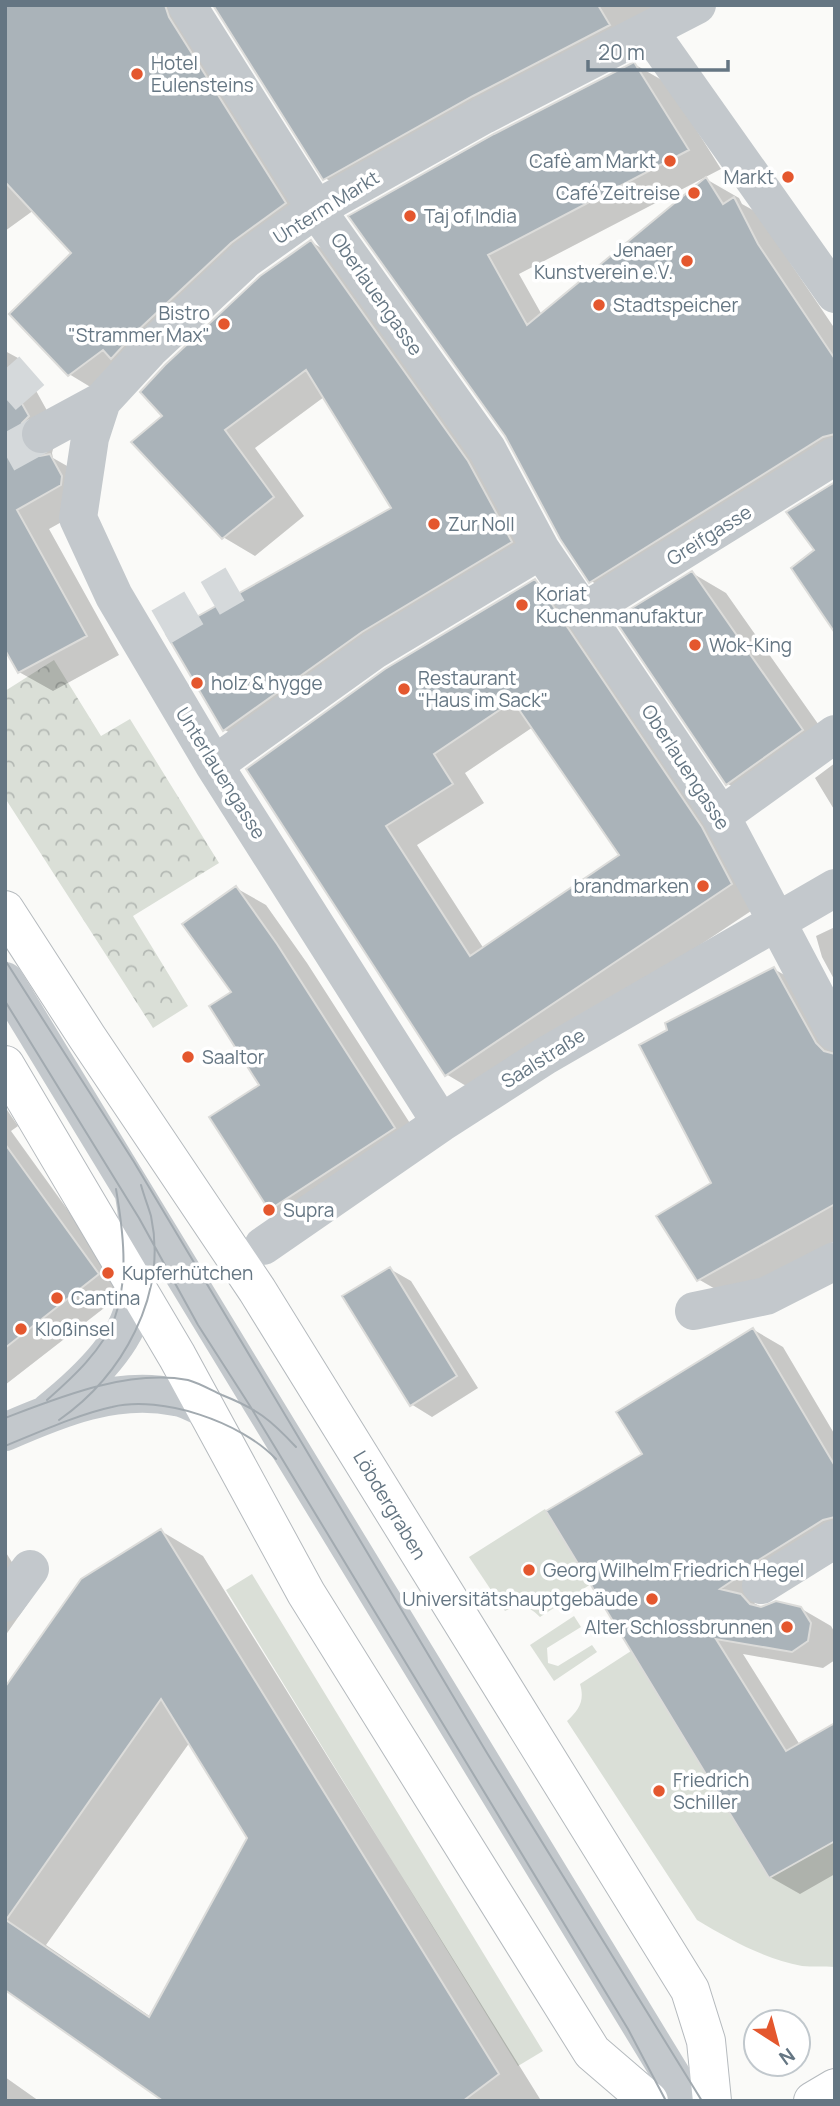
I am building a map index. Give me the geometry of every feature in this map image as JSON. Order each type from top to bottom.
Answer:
[{"type":"main road","name":"Löbdergraben","points":[[5,910],[257,1290],[691,1990],[706,2041],[712,2101]]},
{"type":"main road","points":[[5,1065],[206,1409],[306,1593],[592,2052],[649,2101]]},
{"type":"main road","points":[[813,2101],[835,2088]]},
{"type":"street","name":"Oberlauengasse","points":[[187,5],[316,209],[487,449],[541,550],[721,816],[835,1032]]},
{"type":"street","points":[[697,5],[649,31],[835,294]]},
{"type":"street","name":"Unterm Markt","points":[[41,421],[102,401],[149,350],[246,259],[316,209],[484,115],[649,31]]},
{"type":"street","name":"Unterlauengasse","points":[[102,401],[90,438],[78,517],[114,596],[151,634],[214,765],[441,1123]]},
{"type":"street","name":"Greifgasse","points":[[583,613],[835,456]]},
{"type":"street","points":[[214,765],[373,651],[541,550]]},
{"type":"street","points":[[721,816],[835,734]]},
{"type":"street","name":"Saalstraße","points":[[263,1245],[441,1123],[545,1056],[835,888]]},
{"type":"street","points":[[5,981],[687,2101]]},
{"type":"street","name":"Löbdergraben","points":[[49,1412],[70,1395],[111,1352],[128,1322],[134,1303],[139,1218],[87,1037]]},
{"type":"street","points":[[694,1311],[766,1296],[835,1261]]},
{"type":"street","points":[[5,1432],[49,1412],[110,1395],[178,1397],[206,1409]]},
{"type":"street","points":[[761,1585],[835,1539]]},
{"type":"street","points":[[5,1603],[30,1569]]},
{"type":"green space","points":[[54,660],[101,736],[130,719],[219,863],[133,916],[188,1006],[153,1028],[5,798],[5,691]]},
{"type":"green space","points":[[545,1509],[591,1584],[540,1617],[524,1607],[505,1611],[469,1557]]},
{"type":"green space","points":[[252,1574],[543,2051],[518,2066],[226,1590]]},
{"type":"green space","points":[[574,1616],[581,1627],[547,1648],[548,1663],[558,1666],[592,1645],[597,1652],[554,1681],[530,1645]]},
{"type":"green space","points":[[631,1651],[769,1878],[835,1841],[835,1967],[802,1966],[774,1959],[697,1920],[567,1721],[580,1705],[580,1684]]},
{"type":"building","points":[[5,5],[165,5],[169,17],[286,203],[231,243],[111,359],[103,350],[68,376],[9,314],[71,253],[5,182]]},
{"type":"building","points":[[213,5],[598,5],[610,25],[473,96],[323,180]]},
{"type":"building","points":[[634,62],[689,150],[488,255],[527,325],[706,177],[723,204],[734,197],[758,244],[835,359],[835,434],[823,437],[589,583],[560,539],[505,436],[348,216],[494,134]]},
{"type":"building","points":[[311,240],[468,461],[512,542],[362,632],[223,731],[166,634],[391,508],[306,370],[225,430],[274,497],[222,539],[131,442],[162,416],[140,392],[260,276]]},
{"type":"building","points":[[5,374],[29,416],[22,423],[19,433],[22,445],[30,453],[40,456],[50,454],[62,476],[61,485],[17,510],[87,636],[18,673],[5,650]]},
{"type":"building","points":[[835,482],[835,633],[791,568],[814,550],[786,512]]},
{"type":"building","points":[[692,571],[803,730],[726,785],[614,619]]},
{"type":"building","points":[[535,579],[702,827],[732,884],[445,1076],[246,769],[385,669]],"holes":[[[513,701],[619,855],[470,956],[386,826],[453,784],[434,754]]]},
{"type":"building","points":[[236,886],[277,944],[395,1128],[269,1210],[209,1117],[259,1085],[209,1006],[231,992],[182,924]]},
{"type":"building","points":[[774,967],[816,1043],[824,1051],[835,1054],[835,1204],[697,1281],[656,1216],[711,1183],[639,1045],[667,1030],[665,1023]]},
{"type":"building","points":[[5,1144],[99,1274],[5,1348]]},
{"type":"building","points":[[390,1267],[457,1376],[410,1406],[342,1296]]},
{"type":"building","name":"Universitätshauptgebäude","points":[[753,1328],[835,1466],[835,1517],[823,1520],[749,1566],[720,1589],[741,1594],[750,1604],[761,1607],[776,1601],[801,1607],[811,1623],[808,1641],[792,1652],[716,1639],[786,1751],[835,1723],[835,1841],[769,1878],[546,1511],[642,1454],[616,1412]]},
{"type":"building","points":[[161,1529],[499,2074],[463,2101],[163,2101],[5,1990],[5,1687],[81,1579]],"holes":[[[161,1699],[247,1838],[149,2017],[6,1920]]]},
{"type":"tunnel","points":[[5,369],[33,401]]},
{"type":"tunnel","points":[[5,454],[41,434]]},
{"type":"tunnel","points":[[161,627],[235,584]]},
{"type":"tram line","points":[[5,960],[134,1162],[487,1753],[702,2101]]},
{"type":"tram line","points":[[5,1001],[139,1218],[198,1325],[250,1406],[628,2029],[666,2101]]},
{"type":"tram line","points":[[59,1420],[82,1402],[102,1381],[135,1332],[146,1304],[153,1275],[155,1246],[151,1216],[141,1185]]},
{"type":"tram line","points":[[47,1400],[95,1352],[115,1317],[123,1270],[116,1189]]},
{"type":"tram line","points":[[5,1418],[71,1394],[118,1382],[142,1378],[188,1380],[254,1410],[296,1447]]},
{"type":"tram line","points":[[5,1446],[99,1410],[132,1404],[154,1405],[177,1408],[222,1423],[243,1434],[276,1459]]},
{"type":"place","name":"Hotel Eulensteins","points":[[137,74]]},
{"type":"place","name":"Cafè am Markt","points":[[670,161]]},
{"type":"place","name":"Markt","points":[[788,177]]},
{"type":"place","name":"Café Zeitreise","points":[[694,193]]},
{"type":"place","name":"Taj of India","points":[[410,216]]},
{"type":"place","name":"Jenaer Kunstverein e.V.","points":[[687,261]]},
{"type":"place","name":"Stadtspeicher","points":[[599,305]]},
{"type":"place","name":"Bistro \"Strammer Max\"","points":[[224,324]]},
{"type":"place","name":"Zur Noll","points":[[434,524]]},
{"type":"place","name":"Koriat Kuchenmanufaktur","points":[[522,605]]},
{"type":"place","name":"Wok-King","points":[[695,645]]},
{"type":"place","name":"holz & hygge","points":[[197,683]]},
{"type":"place","name":"Restaurant \"Haus im Sack\"","points":[[404,689]]},
{"type":"place","name":"brandmarken","points":[[703,886]]},
{"type":"place","name":"Saaltor","points":[[188,1057]]},
{"type":"place","name":"Supra","points":[[269,1210]]},
{"type":"place","name":"Kupferhütchen","points":[[108,1273]]},
{"type":"place","name":"Cantina","points":[[57,1298]]},
{"type":"place","name":"Kloßinsel","points":[[21,1329]]},
{"type":"place","name":"Georg Wilhelm Friedrich Hegel","points":[[529,1570]]},
{"type":"place","name":"Universitätshauptgebäude","points":[[652,1599]]},
{"type":"place","name":"Alter Schlossbrunnen","points":[[787,1627]]},
{"type":"place","name":"Friedrich Schiller","points":[[659,1791]]}]
